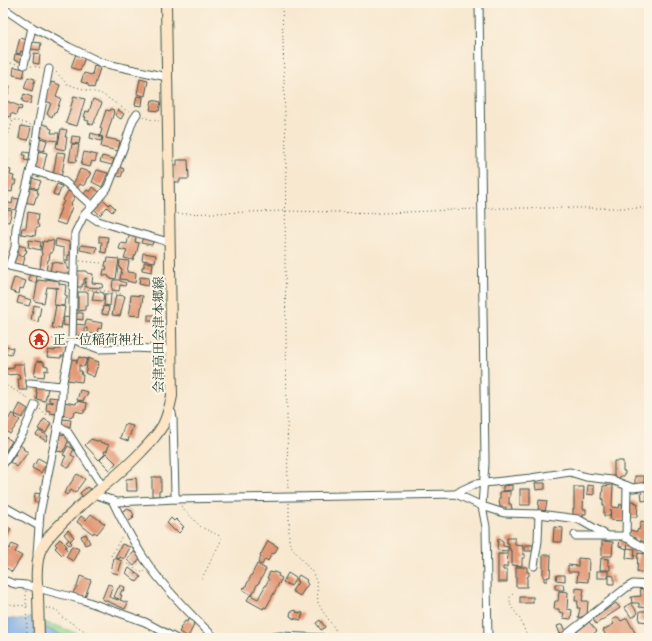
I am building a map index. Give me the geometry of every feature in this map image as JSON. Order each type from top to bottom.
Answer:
[{"type":"main road","name":"会津高田会津本郷線","points":[[39,638],[37,587],[38,561],[41,549],[52,533],[63,522],[134,460],[154,438],[163,425],[169,410],[172,396],[166,3]]},
{"type":"street","points":[[479,3],[485,463],[482,506],[486,527],[488,638]]},
{"type":"street","points":[[3,8],[32,27],[102,63],[167,77]]},
{"type":"street","points":[[24,65],[32,27]]},
{"type":"street","points":[[49,69],[33,161],[16,228],[15,247],[9,266],[73,279]]},
{"type":"street","points":[[37,587],[37,551],[40,513],[58,425],[62,386],[72,339],[74,233],[84,215],[108,187],[133,120],[137,114]]},
{"type":"street","points":[[31,170],[60,179],[92,206]]},
{"type":"street","points":[[86,213],[98,221],[165,241],[170,240]]},
{"type":"street","points":[[72,339],[99,348],[172,350]]},
{"type":"street","points":[[30,383],[62,386]]},
{"type":"street","points":[[4,463],[23,433],[35,405]]},
{"type":"street","points":[[169,410],[174,419],[176,498]]},
{"type":"street","points":[[58,425],[67,431],[103,487]]},
{"type":"street","points":[[456,494],[475,484],[570,472],[586,477],[612,480],[633,488],[649,486]]},
{"type":"street","points":[[626,538],[627,486]]},
{"type":"street","points":[[94,494],[117,502],[176,498],[456,494],[482,506],[504,513],[538,514],[578,519],[608,536]]},
{"type":"street","points":[[112,500],[126,528],[150,567],[183,605],[215,638]]},
{"type":"street","points":[[3,506],[39,526]]},
{"type":"street","points":[[534,566],[538,541],[538,514]]},
{"type":"street","points":[[575,535],[624,536],[649,551]]},
{"type":"street","points":[[3,580],[15,584],[37,587],[83,600],[145,622],[175,638]]},
{"type":"street","points":[[562,638],[626,588],[633,584],[649,585]]},
{"type":"street","points":[[262,638],[281,636],[323,638]]},
{"type":"path","points":[[282,3],[286,155],[285,211],[289,542],[292,549],[313,573],[317,584],[318,603],[335,629],[337,638]]},
{"type":"path","points":[[3,62],[49,69],[55,72],[67,84],[102,94],[124,109],[137,114],[153,120],[168,122]]},
{"type":"path","points":[[3,116],[38,126]]},
{"type":"path","points":[[5,145],[13,120]]},
{"type":"path","points":[[170,214],[285,211],[385,213],[482,208],[649,208]]},
{"type":"path","points":[[74,260],[101,262]]},
{"type":"path","points":[[73,289],[106,290],[123,294]]},
{"type":"path","points":[[44,339],[72,339]]},
{"type":"path","points":[[176,498],[179,504],[201,527],[220,536],[221,539],[220,544],[201,580]]},
{"type":"path","points":[[111,556],[126,528]]},
{"type":"path","points":[[127,564],[143,573],[150,567]]},
{"type":"path","points":[[26,591],[27,638]]},
{"type":"path","points":[[513,594],[510,597],[511,606],[520,619],[528,638]]},
{"type":"path","points":[[3,602],[13,605],[29,606]]},
{"type":"path","points":[[44,608],[57,610],[62,617],[96,638]]},
{"type":"green space","points":[[41,622],[90,638],[67,638],[41,625]]},
{"type":"water","points":[[30,617],[35,619],[41,625],[65,638],[3,638],[3,618],[25,620]]},
{"type":"building","points":[[20,38],[28,40],[25,52],[21,51],[20,54],[16,53]]},
{"type":"building","points":[[32,42],[41,43],[40,50],[31,49]]},
{"type":"building","points":[[34,53],[40,54],[39,64],[33,63]]},
{"type":"building","points":[[15,54],[25,56],[23,62],[14,60]]},
{"type":"building","points":[[76,54],[85,57],[80,71],[71,67]]},
{"type":"building","points":[[3,66],[7,66],[4,85],[10,86],[8,95],[3,94]]},
{"type":"building","points":[[94,66],[100,68],[94,88],[81,82],[84,73],[92,75]]},
{"type":"building","points":[[14,67],[25,69],[23,77],[13,75]]},
{"type":"building","points":[[28,77],[35,79],[32,91],[24,88]]},
{"type":"building","points":[[140,79],[148,81],[145,96],[137,94]]},
{"type":"building","points":[[48,82],[60,85],[56,96],[61,98],[56,113],[54,112],[52,117],[47,114],[51,103],[45,101],[49,90],[47,89]]},
{"type":"building","points":[[24,94],[32,97],[30,104],[22,101]]},
{"type":"building","points":[[74,96],[85,99],[77,126],[66,123]]},
{"type":"building","points":[[137,96],[143,97],[142,106],[135,105]]},
{"type":"building","points":[[93,99],[102,103],[93,125],[88,123],[89,121],[85,120],[86,117],[84,117],[86,111],[89,112]]},
{"type":"building","points":[[152,100],[161,102],[159,111],[150,110]]},
{"type":"building","points":[[6,101],[22,107],[21,110],[18,109],[16,115],[11,113],[10,117],[3,115]]},
{"type":"building","points":[[111,109],[114,110],[114,112],[106,138],[120,141],[118,151],[101,147],[103,137],[100,136],[102,129],[100,128],[106,110],[110,111]]},
{"type":"building","points":[[118,110],[124,114],[121,119],[115,115]]},
{"type":"building","points":[[43,124],[52,129],[51,133],[59,133],[58,141],[40,136]]},
{"type":"building","points":[[21,126],[31,128],[28,140],[19,138]]},
{"type":"building","points":[[3,129],[8,131],[4,144],[3,144]]},
{"type":"building","points":[[61,129],[67,130],[65,137],[67,137],[65,150],[56,148]]},
{"type":"building","points":[[91,133],[102,137],[101,141],[90,138]]},
{"type":"building","points":[[72,136],[80,137],[79,144],[71,143]]},
{"type":"building","points":[[40,138],[47,140],[44,151],[37,149]]},
{"type":"building","points":[[72,144],[79,145],[76,162],[69,161]]},
{"type":"building","points":[[3,147],[7,148],[4,159],[8,160],[7,166],[3,165]]},
{"type":"building","points":[[38,151],[47,153],[43,170],[34,168]]},
{"type":"building","points":[[24,152],[30,153],[29,161],[24,160]]},
{"type":"building","points":[[57,152],[66,153],[61,177],[53,176]]},
{"type":"building","points":[[84,152],[97,155],[95,162],[92,161],[90,167],[81,165]]},
{"type":"building","points":[[102,156],[114,159],[112,165],[100,162]]},
{"type":"building","points":[[177,160],[188,160],[189,179],[180,179],[180,182],[174,182],[173,165],[177,165]]},
{"type":"building","points":[[119,167],[124,169],[121,177],[115,175]]},
{"type":"building","points":[[6,169],[11,170],[10,175],[14,176],[13,180],[16,180],[15,185],[13,185],[12,192],[3,190],[3,177]]},
{"type":"building","points":[[80,169],[91,173],[84,186],[80,184],[76,190],[70,186],[75,181]]},
{"type":"building","points":[[97,170],[108,173],[102,187],[92,182]]},
{"type":"building","points":[[32,178],[41,181],[38,189],[29,186]]},
{"type":"building","points":[[57,184],[62,186],[58,196],[53,194]]},
{"type":"building","points":[[93,187],[99,192],[90,202],[82,196],[87,190],[90,192]]},
{"type":"building","points":[[29,188],[38,190],[37,193],[39,193],[34,204],[25,202]]},
{"type":"building","points":[[68,191],[76,195],[71,203],[72,207],[65,225],[56,222],[64,201],[63,200]]},
{"type":"building","points":[[3,193],[8,194],[6,202],[12,204],[13,198],[19,199],[16,210],[3,207]]},
{"type":"building","points":[[103,199],[115,208],[112,212],[107,207],[100,215],[94,209]]},
{"type":"building","points":[[3,209],[12,211],[9,222],[3,221]]},
{"type":"building","points":[[28,212],[38,214],[37,223],[39,227],[36,229],[35,236],[21,234],[22,228],[26,228]]},
{"type":"building","points":[[99,236],[108,237],[106,253],[101,252],[102,242],[99,242]]},
{"type":"building","points":[[129,236],[136,238],[135,242],[139,243],[133,260],[124,258],[127,251],[119,249],[121,243],[127,244]]},
{"type":"building","points":[[143,237],[154,239],[152,245],[141,243]]},
{"type":"building","points":[[56,239],[70,242],[70,255],[68,255],[68,261],[64,261],[64,248],[55,246]]},
{"type":"building","points":[[29,240],[41,242],[40,250],[28,247]]},
{"type":"building","points":[[47,240],[54,241],[52,253],[50,253],[46,270],[40,269],[43,241],[47,242]]},
{"type":"building","points":[[17,245],[26,247],[25,250],[27,250],[24,256],[18,255],[25,257],[23,265],[14,263]]},
{"type":"building","points":[[81,245],[97,247],[96,253],[80,250]]},
{"type":"building","points":[[143,253],[156,255],[155,262],[142,260]]},
{"type":"building","points":[[108,258],[119,259],[116,279],[103,275],[104,269],[106,270],[107,267],[105,266]]},
{"type":"building","points":[[120,260],[129,261],[127,272],[136,273],[135,283],[120,279],[122,269],[119,268]]},
{"type":"building","points":[[52,262],[67,264],[67,269],[71,270],[70,276],[50,272]]},
{"type":"building","points":[[144,262],[153,263],[152,272],[142,270],[142,267],[144,267]]},
{"type":"building","points":[[76,271],[87,271],[87,273],[93,274],[92,283],[103,284],[102,288],[85,287],[87,278],[84,279],[84,284],[82,284],[82,287],[77,287]]},
{"type":"building","points":[[30,274],[37,276],[36,283],[29,281]]},
{"type":"building","points":[[140,277],[149,278],[148,286],[139,284]]},
{"type":"building","points":[[14,278],[26,281],[23,289],[20,288],[19,294],[10,291]]},
{"type":"building","points":[[46,279],[59,281],[59,284],[66,285],[65,295],[67,296],[67,299],[65,299],[64,306],[54,305],[56,288],[59,288],[47,287],[44,303],[34,301],[38,280],[46,281]]},
{"type":"building","points":[[113,280],[120,280],[126,283],[125,286],[120,285],[119,291],[112,290]]},
{"type":"building","points":[[94,291],[104,293],[103,301],[92,300]]},
{"type":"building","points":[[78,292],[88,292],[88,306],[85,306],[85,310],[78,311]]},
{"type":"building","points":[[105,294],[111,294],[110,306],[104,305]]},
{"type":"building","points":[[116,295],[125,296],[120,316],[112,315]]},
{"type":"building","points":[[131,295],[143,296],[140,316],[129,315]]},
{"type":"building","points":[[19,296],[31,300],[29,306],[17,303]]},
{"type":"building","points":[[34,305],[41,307],[38,322],[31,320]]},
{"type":"building","points":[[56,305],[65,307],[61,329],[52,328]]},
{"type":"building","points":[[103,306],[109,307],[108,315],[102,314]]},
{"type":"building","points":[[77,313],[83,313],[83,320],[76,319]]},
{"type":"building","points":[[148,315],[156,315],[156,321],[148,321]]},
{"type":"building","points":[[64,317],[70,318],[69,326],[63,325]]},
{"type":"building","points":[[86,320],[102,323],[101,329],[98,328],[97,335],[87,333],[87,328],[84,328],[84,334],[80,334],[87,336],[87,340],[82,339],[83,336],[75,335],[76,324],[85,325]]},
{"type":"building","points":[[3,345],[13,348],[11,355],[3,353]]},
{"type":"building","points":[[60,345],[66,345],[65,356],[61,356],[61,358],[47,357],[48,350],[55,351],[55,349],[60,349]]},
{"type":"building","points":[[79,357],[87,359],[84,367],[79,365],[79,371],[82,371],[81,375],[83,375],[82,382],[67,380],[71,359],[77,360],[76,364]]},
{"type":"building","points":[[88,358],[99,362],[94,377],[85,373]]},
{"type":"building","points":[[37,361],[44,362],[44,365],[48,366],[48,371],[45,370],[44,377],[34,376]]},
{"type":"building","points":[[14,364],[24,364],[27,390],[19,390],[19,374],[6,375],[5,369],[14,368]]},
{"type":"building","points":[[37,387],[48,388],[45,401],[36,399]]},
{"type":"building","points":[[80,390],[88,392],[83,401],[77,400]]},
{"type":"building","points":[[49,397],[59,398],[56,414],[50,413],[50,411],[46,410],[47,402],[53,403],[49,401]]},
{"type":"building","points":[[77,401],[87,403],[84,413],[75,411],[72,417],[62,415],[63,402],[76,404]]},
{"type":"building","points":[[20,404],[28,409],[22,418],[15,414]]},
{"type":"building","points":[[12,413],[20,420],[10,434],[3,429]]},
{"type":"building","points":[[44,419],[51,423],[46,433],[38,429]]},
{"type":"building","points":[[63,419],[71,420],[70,427],[62,425]]},
{"type":"building","points":[[125,424],[133,426],[128,441],[120,438]]},
{"type":"building","points":[[39,431],[48,436],[46,441],[36,435]]},
{"type":"building","points":[[59,434],[67,435],[66,438],[69,439],[63,452],[57,451],[60,442],[57,442]]},
{"type":"building","points":[[4,436],[12,441],[3,455],[3,438]]},
{"type":"building","points":[[91,439],[109,445],[107,451],[104,452],[105,454],[99,460],[85,445]]},
{"type":"building","points":[[20,445],[28,452],[17,467],[10,462]]},
{"type":"building","points":[[68,446],[74,449],[71,455],[75,457],[69,468],[62,464],[66,456],[63,455]]},
{"type":"building","points":[[106,453],[116,463],[110,470],[100,460]]},
{"type":"building","points":[[38,458],[47,463],[41,473],[32,468]]},
{"type":"building","points":[[614,461],[623,461],[623,471],[625,471],[625,474],[624,476],[620,476],[620,478],[616,478],[616,476],[614,476]]},
{"type":"building","points":[[77,474],[85,479],[75,493],[71,490],[67,495],[64,493]]},
{"type":"building","points":[[635,476],[644,476],[644,485],[635,485]]},
{"type":"building","points":[[152,477],[161,477],[161,491],[159,491],[159,496],[152,496]]},
{"type":"building","points":[[136,478],[137,491],[126,491],[126,479]]},
{"type":"building","points":[[535,483],[545,483],[545,489],[536,490]]},
{"type":"building","points":[[512,485],[512,490],[503,491],[503,486]]},
{"type":"building","points":[[588,485],[594,486],[594,495],[587,494]]},
{"type":"building","points":[[613,485],[612,507],[619,508],[620,504],[625,508],[624,521],[610,520],[611,509],[610,516],[604,516],[604,505],[602,499],[603,486]]},
{"type":"building","points":[[87,487],[91,490],[83,497],[80,493]]},
{"type":"building","points":[[574,487],[584,487],[583,509],[586,509],[586,514],[583,514],[583,517],[574,517],[573,514]]},
{"type":"building","points":[[520,489],[530,489],[530,505],[520,505]]},
{"type":"building","points":[[641,490],[649,490],[649,500],[642,501]]},
{"type":"building","points":[[510,491],[509,504],[511,504],[512,509],[506,510],[506,507],[500,507],[500,492]]},
{"type":"building","points":[[35,493],[41,494],[40,502],[34,502]]},
{"type":"building","points":[[539,500],[547,501],[545,512],[538,511]]},
{"type":"building","points":[[628,501],[635,501],[635,503],[638,503],[637,517],[628,517]]},
{"type":"building","points":[[128,508],[134,515],[132,516],[134,518],[127,522],[121,512]]},
{"type":"building","points":[[91,514],[105,524],[97,534],[94,532],[93,534],[77,522],[81,516],[86,520]]},
{"type":"building","points":[[171,518],[174,521],[176,519],[184,527],[179,533],[167,523]]},
{"type":"building","points":[[641,521],[649,523],[649,535],[647,542],[629,537],[630,530],[637,532],[638,529],[639,530]]},
{"type":"building","points":[[3,522],[11,529],[3,542]]},
{"type":"building","points":[[554,527],[563,528],[562,542],[553,542]]},
{"type":"building","points":[[68,530],[74,537],[70,541],[72,543],[69,545],[66,542],[69,540],[64,534]]},
{"type":"building","points":[[86,534],[90,543],[85,545],[81,536]]},
{"type":"building","points":[[507,538],[515,538],[515,545],[523,546],[523,554],[525,554],[525,558],[522,558],[522,566],[512,565],[512,551],[510,551]]},
{"type":"building","points":[[60,539],[67,546],[65,547],[67,550],[62,555],[55,548],[57,546],[55,544]]},
{"type":"building","points":[[498,539],[501,539],[503,546],[508,547],[508,551],[497,550]]},
{"type":"building","points":[[620,540],[628,542],[627,549],[619,546]]},
{"type":"building","points":[[268,541],[278,547],[274,554],[272,553],[268,561],[265,559],[262,565],[258,563]]},
{"type":"building","points":[[602,541],[613,542],[612,556],[602,556]]},
{"type":"building","points":[[12,544],[18,547],[15,552],[22,556],[12,572],[7,568],[4,574],[3,545],[9,549]]},
{"type":"building","points":[[122,544],[130,547],[124,559],[120,557],[119,559],[115,557]]},
{"type":"building","points":[[525,545],[533,545],[533,551],[525,551]]},
{"type":"building","points":[[72,546],[79,549],[73,561],[66,557]]},
{"type":"building","points":[[627,548],[635,549],[634,559],[626,558]]},
{"type":"building","points":[[134,552],[141,557],[134,566],[127,560]]},
{"type":"building","points":[[638,553],[649,555],[649,567],[644,566],[644,572],[637,572]]},
{"type":"building","points":[[498,554],[508,554],[507,567],[503,567],[503,570],[507,570],[507,582],[498,582]]},
{"type":"building","points":[[543,555],[551,555],[550,577],[547,577],[547,581],[544,581],[543,576]]},
{"type":"building","points":[[114,558],[122,561],[118,574],[111,572]]},
{"type":"building","points":[[578,558],[589,559],[588,582],[577,581],[578,572],[568,572],[568,565],[578,566]]},
{"type":"building","points":[[601,558],[608,559],[610,570],[600,570]]},
{"type":"building","points":[[257,564],[266,569],[252,595],[243,590]]},
{"type":"building","points":[[516,567],[527,567],[529,576],[527,577],[527,587],[516,587]]},
{"type":"building","points":[[129,568],[141,577],[137,582],[126,573]]},
{"type":"building","points":[[597,571],[608,571],[608,578],[597,578]]},
{"type":"building","points":[[270,572],[279,574],[278,576],[282,578],[266,608],[264,607],[263,609],[247,600],[250,595],[258,599],[269,579],[267,578]]},
{"type":"building","points":[[288,573],[296,578],[291,586],[283,582]]},
{"type":"building","points":[[299,575],[307,580],[306,582],[308,584],[300,596],[292,591],[298,582],[296,580]]},
{"type":"building","points":[[557,575],[565,575],[565,581],[556,580]]},
{"type":"building","points":[[609,575],[614,576],[614,584],[609,584]]},
{"type":"building","points":[[80,576],[91,580],[85,597],[73,593],[77,587]]},
{"type":"building","points":[[108,584],[113,586],[109,597],[118,600],[119,599],[114,597],[118,588],[120,585],[125,587],[124,591],[122,590],[120,595],[122,595],[120,600],[128,603],[125,609],[102,599]]},
{"type":"building","points":[[555,584],[563,584],[564,590],[555,589]]},
{"type":"building","points":[[640,587],[649,588],[649,608],[639,607],[639,603],[632,603],[631,597],[641,596]]},
{"type":"building","points":[[576,588],[584,589],[582,601],[588,601],[587,615],[578,618],[580,608],[577,608],[578,601],[575,601]]},
{"type":"building","points":[[559,591],[568,592],[567,609],[572,610],[571,619],[563,618],[564,613],[559,612],[559,609],[554,609],[555,601],[558,601]]},
{"type":"building","points":[[520,597],[533,597],[533,603],[520,603]]},
{"type":"building","points":[[616,603],[620,608],[596,624],[593,619]]},
{"type":"building","points":[[631,603],[638,613],[632,618],[624,607]]},
{"type":"building","points":[[291,611],[297,611],[296,612],[303,613],[301,620],[290,616]]},
{"type":"building","points":[[640,611],[649,611],[649,622],[639,621]]},
{"type":"building","points":[[618,617],[621,621],[627,618],[638,638],[607,638],[603,630],[614,624],[612,620]]},
{"type":"building","points":[[188,619],[194,622],[194,625],[188,637],[179,632],[181,629],[180,628],[185,621],[187,622]]},
{"type":"building","points":[[320,620],[325,627],[321,630],[316,623]]},
{"type":"building","points":[[589,622],[597,631],[588,638],[578,638],[574,634]]},
{"type":"building","points":[[563,624],[566,632],[560,634],[557,626]]},
{"type":"place","name":"正一位稲荷神社","points":[[39,339]]}]
